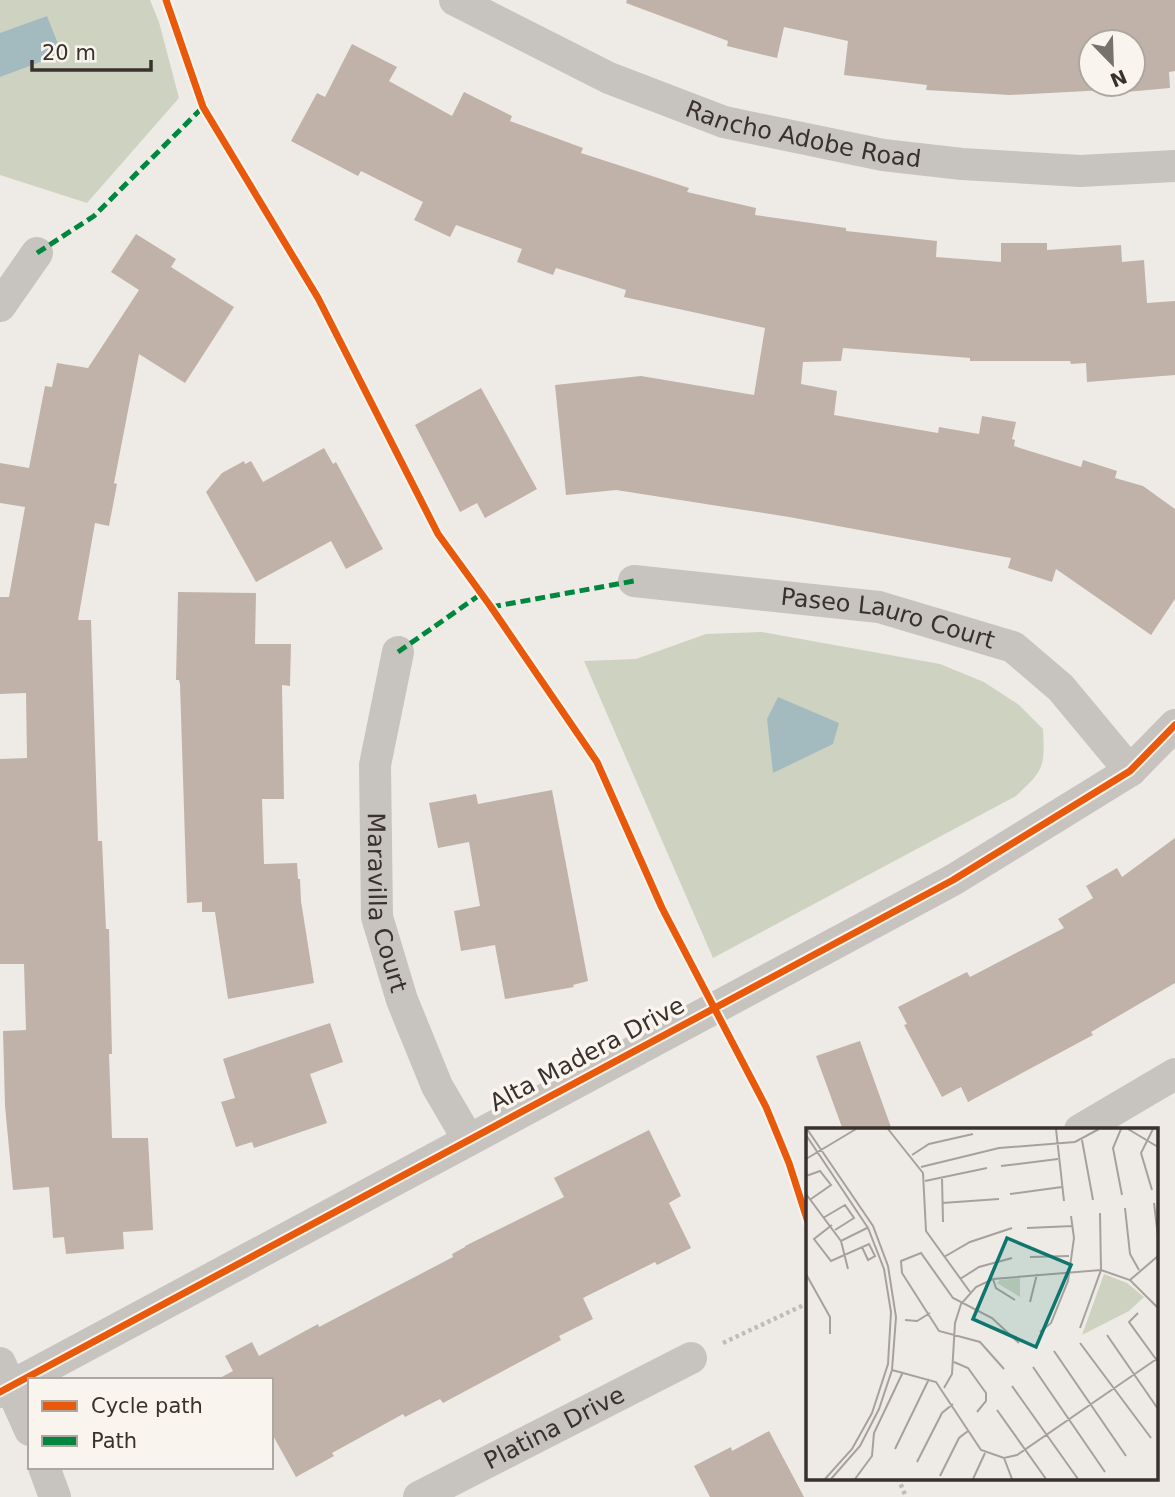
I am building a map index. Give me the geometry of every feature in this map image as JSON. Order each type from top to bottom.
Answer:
[{"type":"street","name":"Rancho Adobe Road","points":[[455,0],[609,78],[724,122],[883,155],[962,164],[1080,171],[1175,166]]},
{"type":"street","points":[[0,306],[37,253]]},
{"type":"street","name":"Paseo Lauro Court","points":[[634,581],[879,607],[1013,647],[1061,688],[1130,772]]},
{"type":"street","name":"Maravilla Court","points":[[398,652],[375,765],[377,917],[402,1000],[437,1086],[468,1139]]},
{"type":"street","name":"Alta Madera Drive","points":[[4,1381],[468,1139],[953,880],[1130,772],[1175,725]]},
{"type":"street","points":[[1082,1128],[1175,1074]]},
{"type":"street","name":"Platina Drive","points":[[419,1497],[691,1358]]},
{"type":"street","points":[[4,1381],[28,1426]]},
{"type":"street","points":[[45,1469],[55,1497]]},
{"type":"path","points":[[166,0],[202,107],[317,298],[438,534],[597,762],[662,908],[766,1107],[789,1163],[806,1219]]},
{"type":"path","points":[[691,1358],[806,1303]]},
{"type":"path","points":[[899,1480],[906,1497]]},
{"type":"green space","points":[[0,0],[150,0],[159,22],[179,98],[87,203],[0,175]]},
{"type":"green space","points":[[762,632],[940,664],[984,682],[1019,705],[1043,729],[1043,760],[1032,780],[1016,796],[713,958],[584,661],[636,659],[706,634]]},
{"type":"water","points":[[47,16],[62,54],[0,77],[0,33]]},
{"type":"water","points":[[778,697],[839,723],[833,744],[773,773],[767,719]]},
{"type":"building","points":[[627,0],[1175,0],[1175,71],[1169,72],[1170,88],[1147,90],[1147,28],[1077,28],[1077,92],[1010,95],[926,90],[927,85],[844,75],[848,41],[784,27],[777,58],[727,46],[728,41],[626,3]]},
{"type":"building","points":[[352,44],[397,67],[389,81],[452,116],[464,92],[512,116],[510,121],[583,148],[581,153],[689,188],[687,192],[756,208],[755,215],[846,228],[846,231],[937,241],[936,257],[1001,262],[1001,243],[1047,243],[1047,250],[1121,245],[1122,262],[1144,260],[1147,303],[1175,301],[1175,375],[1087,382],[1086,363],[970,361],[970,358],[843,348],[841,361],[803,362],[801,384],[837,391],[834,415],[938,433],[939,427],[979,434],[982,416],[1016,422],[1012,439],[1015,440],[1014,446],[1081,467],[1083,460],[1117,471],[1115,478],[1143,486],[1175,509],[1175,599],[1151,635],[1056,569],[1052,582],[1008,568],[1011,558],[789,517],[616,490],[566,495],[555,385],[641,376],[754,395],[765,328],[624,297],[626,290],[556,268],[553,275],[517,262],[522,249],[456,225],[450,237],[414,220],[423,202],[361,171],[358,176],[291,141],[317,93],[325,97]]},
{"type":"building","points":[[136,234],[176,259],[171,267],[234,307],[185,383],[139,354],[114,483],[117,484],[109,526],[95,523],[78,620],[91,620],[98,841],[102,841],[106,929],[109,929],[112,1138],[148,1138],[153,1230],[123,1232],[124,1249],[66,1254],[64,1237],[53,1238],[49,1187],[13,1190],[5,1106],[3,1031],[26,1030],[24,964],[0,964],[0,759],[27,758],[26,693],[0,694],[0,597],[9,597],[25,507],[0,503],[0,463],[29,468],[45,386],[52,387],[57,363],[88,368],[139,290],[111,272]]},
{"type":"building","points":[[481,388],[537,489],[485,518],[477,503],[460,512],[415,425]]},
{"type":"building","points":[[324,448],[333,464],[336,462],[383,549],[346,569],[331,541],[256,582],[206,492],[222,473],[244,461],[245,464],[251,461],[263,482]]},
{"type":"building","points":[[178,592],[256,593],[255,644],[291,644],[290,686],[282,685],[284,799],[262,799],[264,864],[297,863],[314,983],[228,999],[215,912],[202,912],[202,902],[187,903],[180,684],[179,680],[176,680]]},
{"type":"building","points":[[552,790],[588,981],[573,985],[574,987],[505,999],[495,945],[461,951],[454,911],[480,906],[469,842],[438,848],[429,803],[476,794],[478,804]]},
{"type":"building","points":[[1175,838],[1175,983],[1091,1032],[1093,1035],[968,1102],[961,1087],[942,1097],[904,1025],[907,1024],[898,1007],[967,972],[970,977],[1064,928],[1058,919],[1093,898],[1086,886],[1117,868],[1122,877]]},
{"type":"building","points":[[330,1023],[343,1062],[310,1074],[327,1123],[254,1148],[252,1142],[236,1147],[221,1102],[235,1098],[223,1059]]},
{"type":"building","points":[[860,1041],[891,1128],[842,1128],[816,1056]]},
{"type":"building","points":[[649,1130],[681,1196],[669,1203],[691,1248],[657,1265],[655,1262],[583,1298],[593,1319],[559,1336],[561,1340],[443,1403],[440,1399],[405,1417],[403,1414],[332,1453],[334,1456],[296,1477],[273,1436],[273,1378],[220,1378],[233,1371],[225,1356],[252,1342],[259,1356],[453,1257],[452,1254],[465,1246],[564,1197],[554,1178]]},
{"type":"building","points":[[769,1431],[804,1497],[710,1497],[694,1466],[731,1447],[732,1451]]},
{"type":"marked path","points":[[37,253],[94,216],[203,107]]},
{"type":"marked path","points":[[491,607],[634,581]]},
{"type":"marked path","points":[[398,652],[481,594]]},
{"type":"cycle path","points":[[166,0],[203,107],[318,298],[438,534],[597,762],[662,908],[766,1107],[789,1163],[806,1216]]},
{"type":"cycle path","points":[[0,1392],[953,880],[1130,771],[1175,725]]}]
